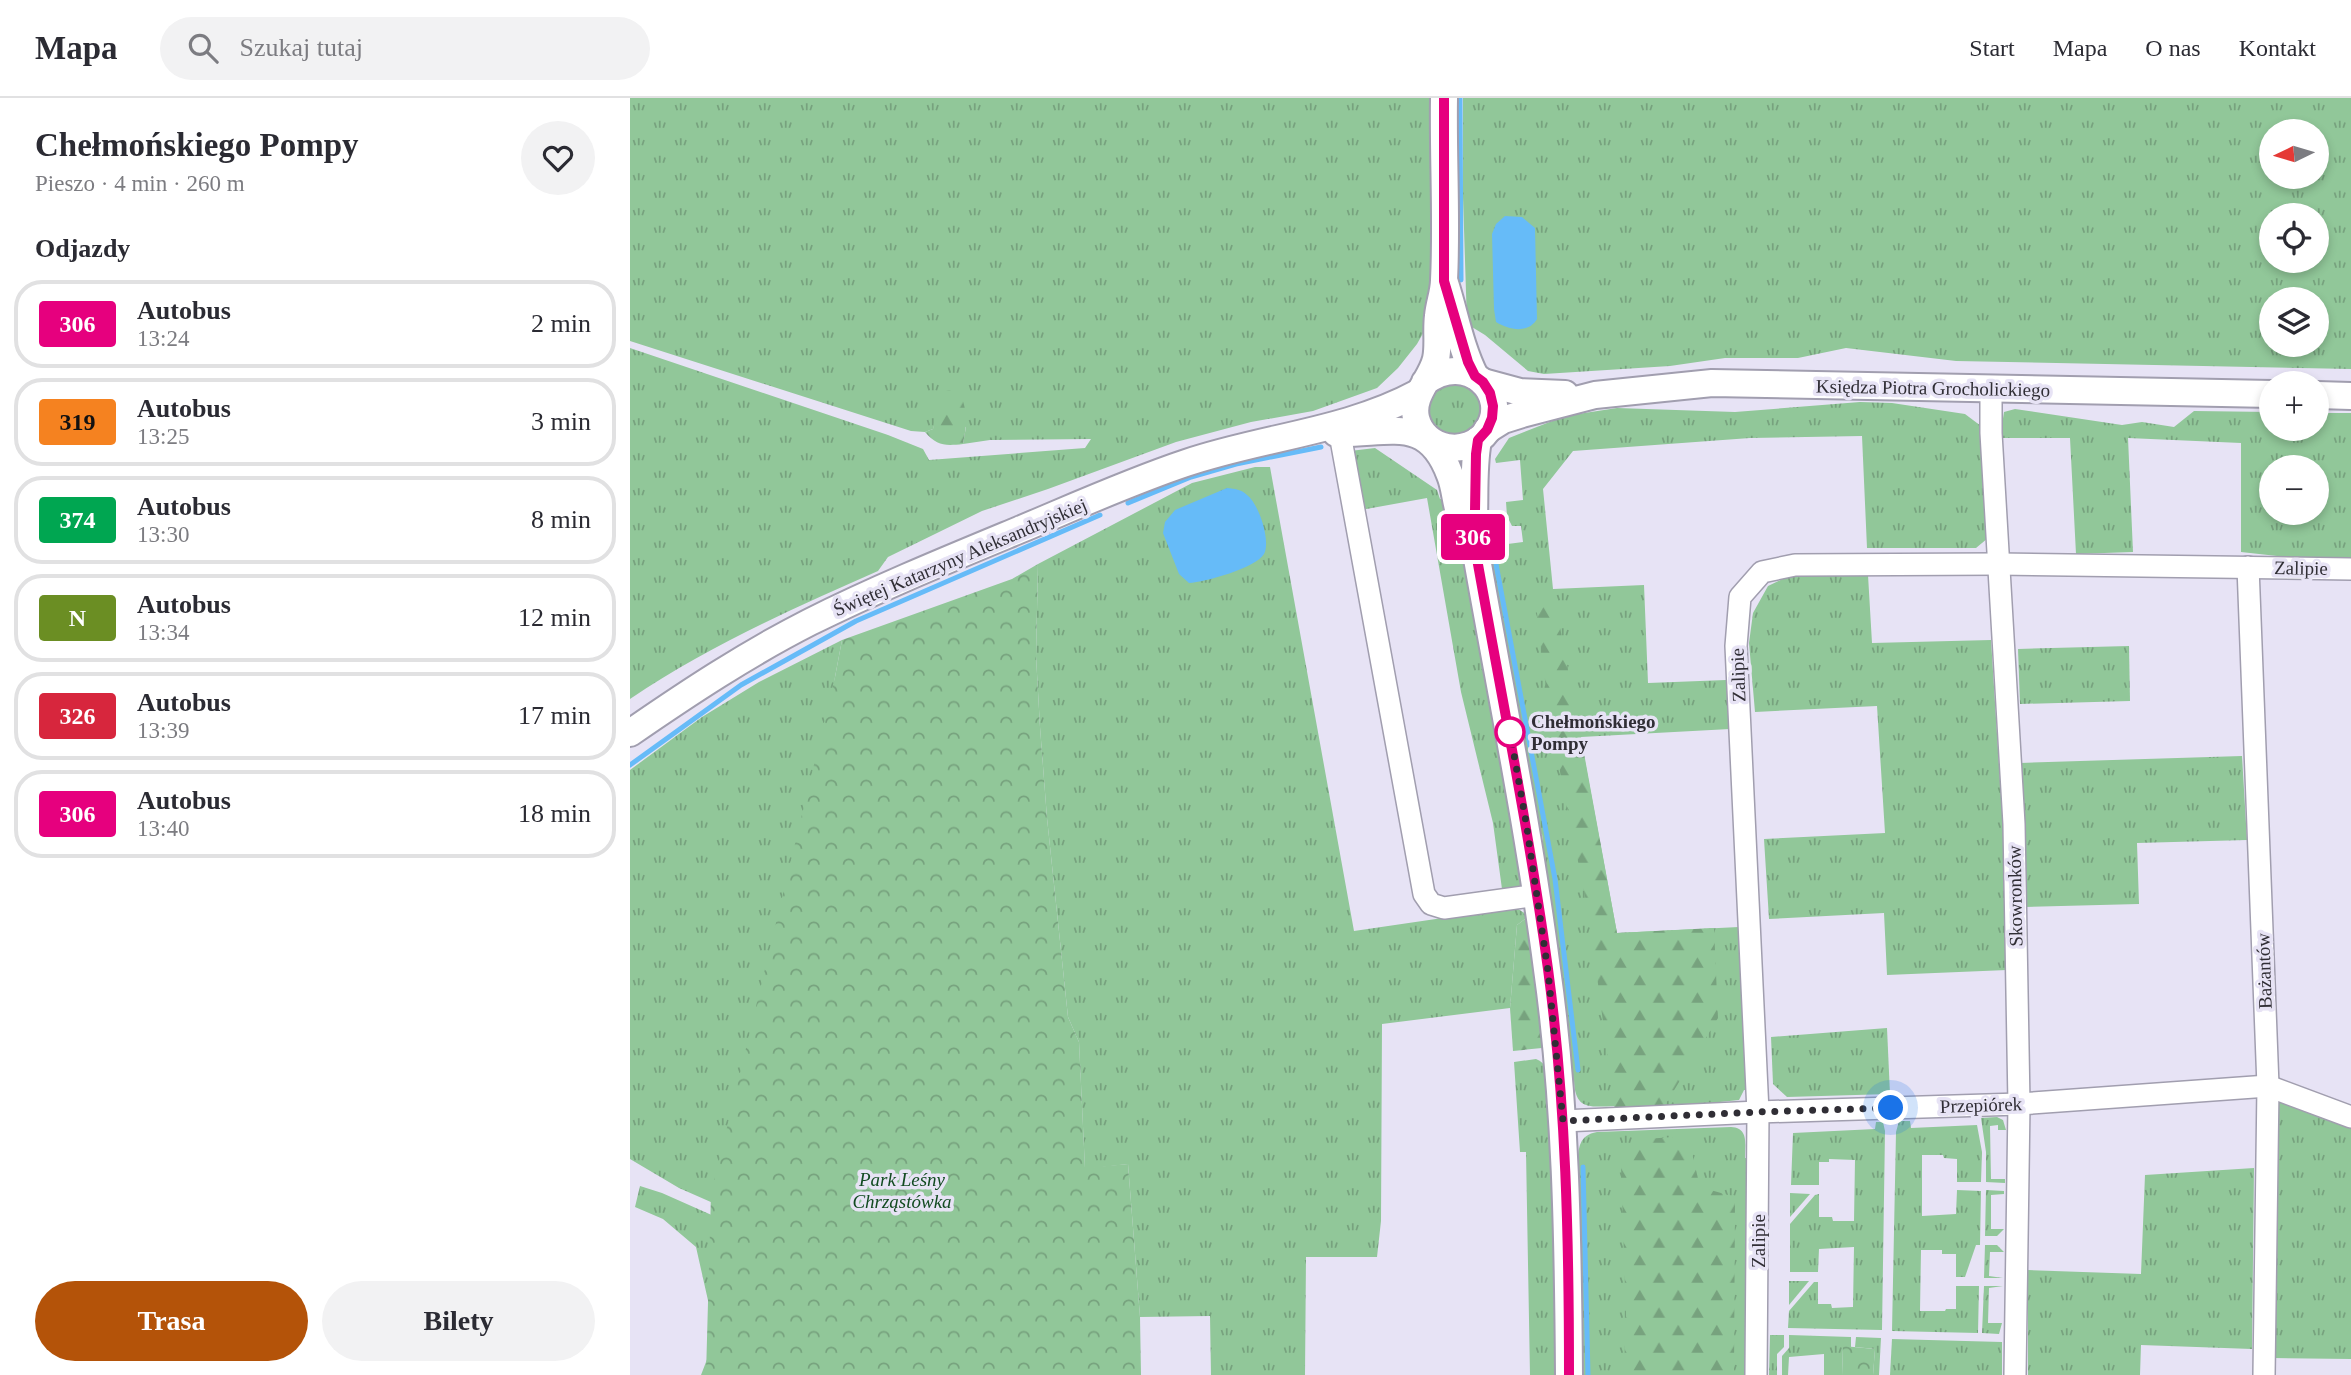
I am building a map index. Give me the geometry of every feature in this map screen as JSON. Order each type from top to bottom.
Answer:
[{"type":"street","points":[[1444,98],[1444,281],[1438,318],[1436,358],[1415,406],[1421,431],[1443,458],[1460,512],[1473,536]]},
{"type":"street","points":[[1444,281],[1457,318],[1461,341],[1479,379],[1490,393],[1493,406],[1492,418],[1476,454],[1473,536],[1517,769],[1548,971],[1563,1121],[1569,1375]]},
{"type":"street","points":[[1422,388],[1436,374],[1448,370],[1461,370],[1479,379]]},
{"type":"street","name":"Księdza Piotra Grocholickiego","points":[[1479,379],[1520,392],[1595,395],[1713,383],[2259,394]]},
{"type":"street","name":"Świętej Katarzyny Aleksandryjskiej","points":[[630,733],[736,663],[810,622],[904,579],[1107,493],[1186,463],[1226,450],[1313,432],[1400,403],[1422,388]]},
{"type":"street","name":"Skowronków","points":[[1991,389],[1998,564],[2014,824],[2019,1104],[2015,1375]]},
{"type":"street","name":"Księdza Piotra Grocholickiego","points":[[1483,435],[1503,421],[1522,414],[1595,395]]},
{"type":"street","points":[[2329,395],[2351,396]]},
{"type":"street","name":"Świętej Katarzyny Aleksandryjskiej","points":[[1313,432],[1404,432],[1430,440]]},
{"type":"street","points":[[1340,434],[1424,894],[1431,904],[1444,908],[1536,895]]},
{"type":"street","points":[[1430,440],[1441,446],[1454,448],[1467,446],[1483,435]]},
{"type":"street","name":"Zalipie","points":[[1756,1375],[1758,1112],[1736,646],[1740,597],[1762,572],[1795,565],[1998,564],[2351,569]]},
{"type":"street","name":"Bażantów","points":[[2248,568],[2268,1086],[2264,1375]]},
{"type":"street","name":"Przepiórek","points":[[1563,1121],[2019,1104],[2268,1086],[2351,1116]]},
{"type":"green space","points":[[630,98],[1430,98],[1431,326],[1426,328],[1398,368],[1377,388],[1313,411],[1251,422],[1176,442],[982,511],[888,557],[878,571],[720,645],[630,699],[630,348],[888,435],[923,449],[929,460],[1085,448],[1091,439],[990,440],[963,444],[966,427],[935,422],[933,429],[925,432],[911,431],[630,341]]},
{"type":"green space","points":[[1463,98],[2351,98],[2351,369],[1956,361],[1846,348],[1798,358],[1725,358],[1670,366],[1544,374],[1528,371],[1485,335],[1467,324]]},
{"type":"green space","points":[[1455,382],[1465,384],[1473,390],[1479,398],[1479,418],[1473,426],[1465,432],[1455,434],[1445,432],[1437,426],[1431,418],[1429,408],[1431,398],[1437,390],[1445,384]]},
{"type":"green space","points":[[949,390],[961,395],[965,408],[963,444],[942,444],[925,432],[933,429],[937,403],[943,392]]},
{"type":"green space","points":[[1860,402],[1892,403],[1965,414],[1981,426],[1988,538],[1976,548],[1867,548],[1862,436],[1750,438],[1573,451],[1543,489],[1553,589],[1644,585],[1648,683],[1726,680],[1730,729],[1581,737],[1617,933],[1739,927],[1750,1090],[1744,1090],[1739,1100],[1720,1102],[1719,1108],[1615,1112],[1615,1106],[1585,1105],[1577,1097],[1574,1080],[1568,1080],[1539,843],[1543,842],[1542,834],[1538,834],[1495,610],[1484,518],[1498,516],[1502,527],[1499,527],[1500,545],[1523,542],[1521,526],[1512,526],[1507,516],[1506,502],[1523,500],[1520,460],[1496,463],[1495,459],[1509,438],[1565,416],[1617,408],[1735,412]]},
{"type":"green space","points":[[2015,409],[2122,425],[2142,422],[2174,427],[2194,411],[2259,412],[2259,441],[2329,441],[2329,413],[2351,413],[2351,557],[2286,557],[2241,552],[2241,443],[2128,438],[2133,552],[2076,554],[2070,438],[2000,438],[2004,412]]},
{"type":"green space","points":[[1375,448],[1437,490],[1440,499],[1456,500],[1524,882],[1521,887],[1502,889],[1493,823],[1461,692],[1427,498],[1361,510],[1350,451]]},
{"type":"green space","points":[[1255,467],[1270,467],[1354,931],[1504,909],[1518,909],[1529,916],[1517,925],[1510,1008],[1382,1024],[1381,1221],[1377,1257],[1306,1257],[1305,1375],[1211,1375],[1210,1316],[1140,1317],[1128,1164],[1085,1169],[1079,1042],[1068,1017],[1047,818],[1036,656],[1038,564],[1192,483]]},
{"type":"green space","name":"Park Leśny Chrząstówka","points":[[1038,564],[1036,656],[1047,818],[1068,1017],[1079,1042],[1085,1168],[1128,1164],[1140,1317],[1141,1375],[706,1375],[711,1194],[842,640],[1012,579]]},
{"type":"green space","points":[[1793,574],[1868,575],[1872,643],[1991,640],[2004,843],[2007,970],[1887,975],[1884,913],[1769,919],[1764,839],[1885,833],[1877,706],[1755,712],[1749,643],[1753,613],[1768,586]]},
{"type":"green space","points":[[1554,595],[1617,933],[1714,928],[1718,1018],[1662,1110],[1615,1112],[1589,916],[1550,722],[1535,596]]},
{"type":"green space","points":[[842,640],[754,1221],[679,1188],[630,1159],[630,770],[702,717],[759,682]]},
{"type":"green space","points":[[2129,646],[2130,701],[2020,704],[2018,649]]},
{"type":"green space","points":[[2242,756],[2247,840],[2137,843],[2139,904],[2025,907],[2020,763]]},
{"type":"green space","points":[[1529,916],[1549,1040],[1542,1048],[1513,1051],[1510,1008],[1517,925]]},
{"type":"green space","points":[[1887,1028],[1890,1094],[1787,1097],[1773,1084],[1771,1037]]},
{"type":"green space","points":[[1536,1059],[1544,1065],[1550,1083],[1558,1375],[1530,1375],[1526,1152],[1520,1152],[1514,1062]]},
{"type":"green space","points":[[2277,1101],[2351,1126],[2351,1359],[2273,1358]]},
{"type":"green space","points":[[1997,1117],[2003,1120],[2006,1130],[1998,1130],[1998,1125],[1990,1126],[1991,1179],[2005,1179],[2005,1183],[1986,1182],[1986,1152],[1981,1118]]},
{"type":"green space","points":[[1899,1121],[1910,1121],[1911,1128],[1977,1125],[1982,1152],[1981,1182],[1957,1182],[1957,1159],[1944,1158],[1943,1155],[1922,1155],[1922,1216],[1956,1214],[1957,1190],[1981,1191],[1980,1245],[1976,1245],[1965,1277],[1956,1277],[1956,1254],[1942,1254],[1942,1250],[1921,1250],[1920,1311],[1956,1309],[1956,1286],[1979,1286],[1978,1333],[1892,1331],[1896,1132]]},
{"type":"green space","points":[[1876,1122],[1883,1122],[1885,1131],[1882,1330],[1788,1328],[1789,1311],[1814,1282],[1818,1282],[1818,1304],[1831,1304],[1832,1308],[1853,1307],[1854,1247],[1819,1249],[1818,1272],[1790,1272],[1790,1224],[1815,1195],[1819,1194],[1819,1217],[1832,1217],[1833,1221],[1854,1221],[1855,1160],[1829,1159],[1829,1162],[1819,1162],[1819,1185],[1791,1185],[1793,1133],[1875,1129]]},
{"type":"green space","points":[[1731,1127],[1741,1130],[1745,1142],[1745,1158],[1750,1158],[1748,1375],[1577,1375],[1573,1165],[1578,1164],[1579,1148],[1583,1139],[1597,1132]]},
{"type":"green space","points":[[1688,1136],[1700,1187],[1735,1197],[1734,1375],[1624,1375],[1626,1314],[1621,1165],[1645,1139]]},
{"type":"green space","points":[[2254,1168],[2252,1349],[2141,1345],[2140,1375],[2028,1375],[2028,1270],[2141,1274],[2145,1175]]},
{"type":"green space","points":[[640,1186],[662,1193],[768,1240],[850,1375],[701,1375],[716,1336],[696,1247],[663,1219],[635,1207]]},
{"type":"green space","points":[[1986,1190],[2004,1191],[2004,1194],[1991,1195],[1991,1229],[2004,1229],[1997,1236],[1985,1236]]},
{"type":"green space","points":[[1790,1193],[1810,1194],[1790,1217]]},
{"type":"green space","points":[[1985,1245],[1997,1245],[2004,1252],[1990,1252],[1989,1276],[2003,1278],[1984,1278]]},
{"type":"green space","points":[[1789,1281],[1809,1281],[1789,1305]]},
{"type":"green space","points":[[1984,1286],[2003,1286],[1989,1288],[1988,1323],[2002,1323],[1999,1334],[1982,1333]]},
{"type":"green space","points":[[1770,1335],[1784,1335],[1784,1347],[1777,1354],[1777,1375],[1769,1375]]},
{"type":"green space","points":[[1789,1335],[1851,1337],[1851,1347],[1843,1347],[1842,1375],[1824,1375],[1824,1354],[1789,1357],[1788,1375],[1782,1375],[1782,1356],[1789,1348]]},
{"type":"green space","points":[[1856,1337],[1881,1338],[1879,1375],[1873,1375],[1875,1349],[1855,1347]]},
{"type":"green space","points":[[1892,1339],[2002,1342],[2002,1375],[1890,1375]]},
{"type":"green space","points":[[1843,1346],[1875,1349],[1873,1375],[1842,1375]]},
{"type":"water","points":[[1505,216],[1522,217],[1535,228],[1537,319],[1524,329],[1512,329],[1496,322],[1492,234],[1496,224]]},
{"type":"water","points":[[1227,488],[1242,492],[1256,506],[1265,532],[1264,554],[1241,569],[1189,583],[1179,574],[1163,533],[1165,522],[1175,510]]},
{"type":"waterway","points":[[1460,98],[1461,280]]},
{"type":"waterway","points":[[1128,503],[1191,477],[1236,464],[1321,447]]},
{"type":"waterway","points":[[630,765],[741,685],[856,621],[1100,515]]},
{"type":"waterway","points":[[1487,516],[1555,879],[1578,1070]]},
{"type":"waterway","points":[[1583,1167],[1588,1375]]},
{"type":"bus line","name":"306","points":[[1444,98],[1444,281],[1468,362],[1475,376],[1490,393],[1493,406],[1487,430],[1478,440],[1473,536],[1522,800],[1548,971],[1563,1121],[1569,1375]]},
{"type":"place","name":"Chełmońskiego Pompy","points":[[1510,732]]},
{"type":"route","points":[[1510,732],[1548,971],[1563,1121],[1891,1108]]}]
